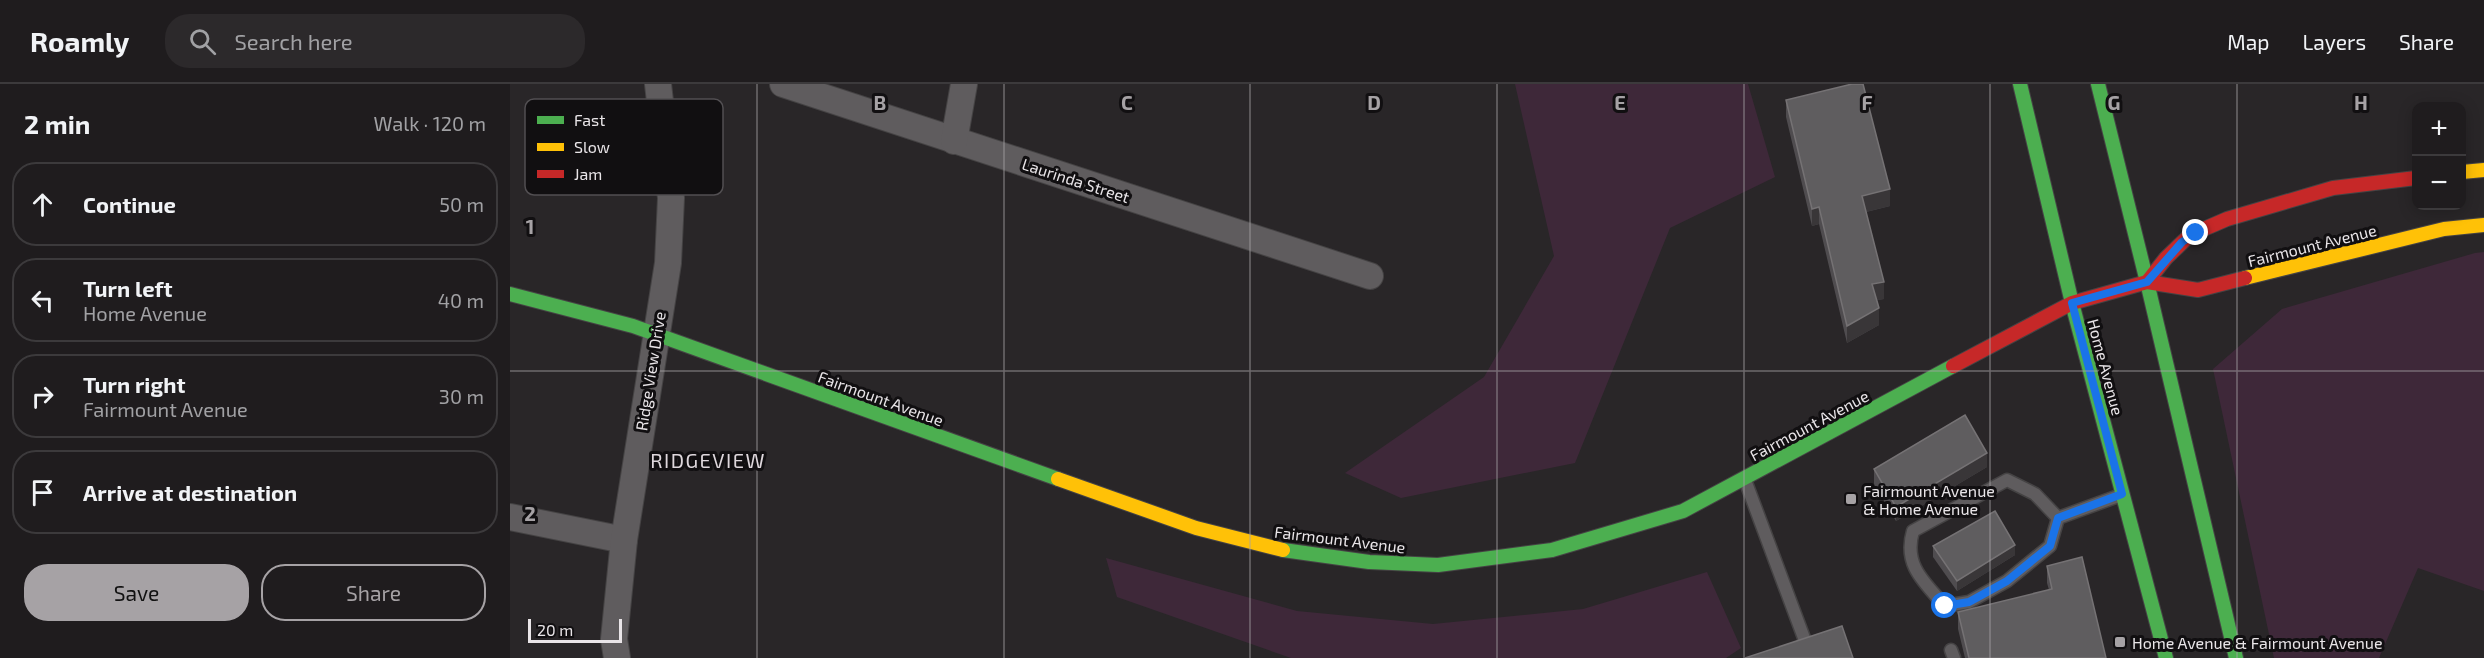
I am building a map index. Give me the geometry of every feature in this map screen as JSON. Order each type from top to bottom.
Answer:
[{"type":"main road","name":"Home Avenue","points":[[2020,84],[2072,303],[2166,658]]},
{"type":"main road","points":[[2098,84],[2236,658]]},
{"type":"main road","points":[[2466,172],[2484,170]]},
{"type":"main road","points":[[2147,282],[2166,258],[2190,236],[2227,219],[2333,188],[2412,178]]},
{"type":"main road","name":"Fairmount Avenue","points":[[510,294],[555,302],[655,333],[835,400],[1196,528],[1248,543],[1303,554],[1370,562],[1438,565],[1552,550],[1683,511],[2072,303],[2147,282],[2198,290],[2444,229],[2484,225]]},
{"type":"street","name":"Ridge View Drive","points":[[658,84],[660,99]]},
{"type":"street","name":"Laurinda Street","points":[[783,84],[1370,276]]},
{"type":"street","points":[[954,141],[964,84]]},
{"type":"street","name":"Ridge View Drive","points":[[617,658],[614,639],[624,540],[655,333],[668,263],[671,195]]},
{"type":"street","points":[[510,517],[624,540]]},
{"type":"lane","points":[[1745,479],[1804,638]]},
{"type":"lane","points":[[2007,480],[2035,494],[2058,518],[2050,546],[2007,581],[1969,602],[1945,606],[1916,572],[1908,548],[1913,531],[2007,480]]},
{"type":"lane","points":[[2058,518],[2122,494]]},
{"type":"shaded area","points":[[1515,84],[1748,84],[1775,177],[1670,228],[1575,463],[1401,498],[1345,473],[1484,377],[1554,256]]},
{"type":"shaded area","points":[[2484,252],[2484,591],[2418,568],[2379,658],[2274,658],[2213,369],[2282,309]]},
{"type":"shaded area","points":[[1106,558],[1297,611],[1433,624],[1583,609],[1707,572],[1741,648],[1726,658],[1291,658],[1117,597]]},
{"type":"building","points":[[1852,84],[1863,84],[1890,189],[1862,196],[1884,282],[1872,284],[1879,308],[1847,326],[1819,207],[1812,209],[1786,100]]},
{"type":"building","points":[[1965,415],[1987,453],[1896,507],[1874,469]]},
{"type":"building","points":[[1995,511],[2015,545],[1957,581],[1933,546]]},
{"type":"building","points":[[2082,557],[2106,658],[1969,658],[1958,612],[2052,589],[2047,566]]},
{"type":"building","points":[[1842,626],[1853,658],[1745,658]]},
{"type":"traffic: fast","points":[[2020,84],[2072,303]]},
{"type":"traffic: fast","points":[[2098,84],[2147,282]]},
{"type":"traffic: fast","points":[[2147,282],[2236,658]]},
{"type":"traffic: fast","points":[[510,294],[633,326],[1058,479]]},
{"type":"traffic: fast","points":[[2072,303],[2166,658]]},
{"type":"traffic: fast","points":[[1283,550],[1369,562],[1438,565],[1552,550],[1683,511],[1953,366]]},
{"type":"traffic: slow","points":[[2466,172],[2484,170]]},
{"type":"traffic: slow","points":[[2245,278],[2444,229],[2484,225]]},
{"type":"traffic: slow","points":[[1058,479],[1196,528],[1283,550]]},
{"type":"traffic: jam","points":[[2147,282],[2166,258],[2190,235],[2227,219],[2333,188],[2412,178]]},
{"type":"traffic: jam","points":[[1953,366],[2072,303],[2147,282],[2198,290],[2245,278]]},
{"type":"place","name":"Fairmount Avenue & Home Avenue","points":[[1851,499]]},
{"type":"place","name":"Home Avenue & Fairmount Avenue","points":[[2120,642]]},
{"type":"district","name":"RIDGEVIEW","points":[[708,460]]},
{"type":"route","points":[[1945,606],[1969,602],[2007,581],[2050,546],[2058,518],[2122,494],[2072,303],[2147,282],[2166,258],[2182,242],[2196,233]]}]
